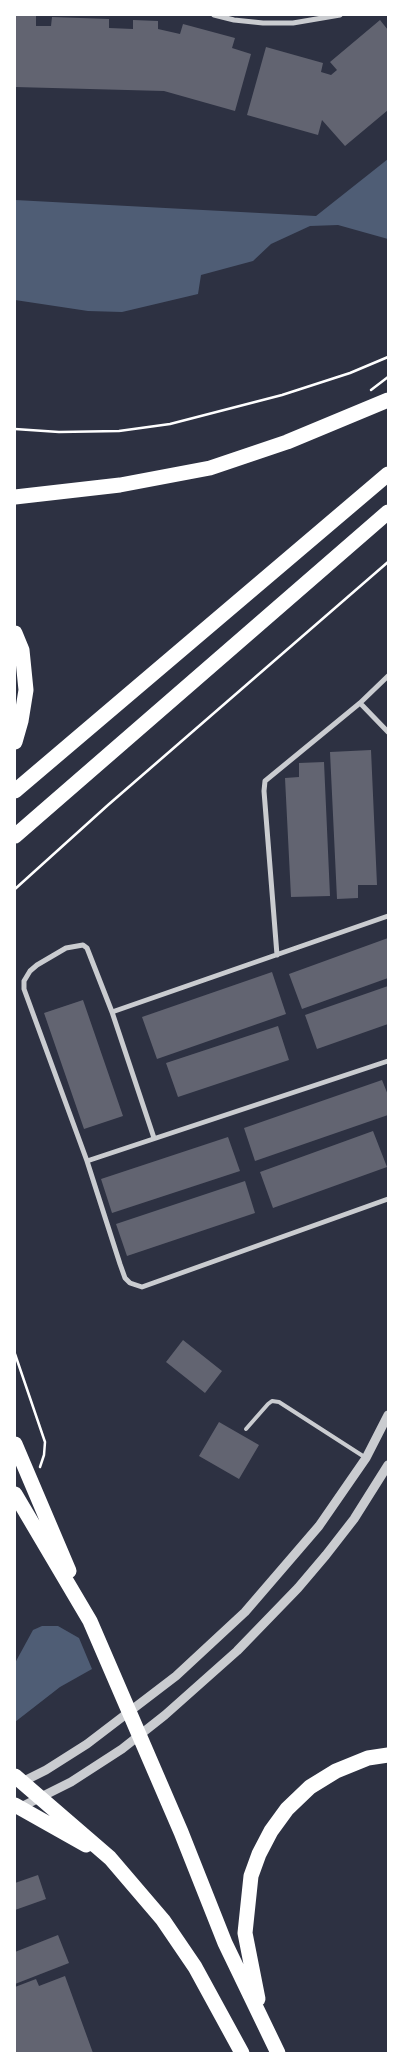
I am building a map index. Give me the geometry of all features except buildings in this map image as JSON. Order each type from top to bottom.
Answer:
[{"type":"highway","points":[[15,496],[120,485],[210,468],[287,442],[388,400]]},
{"type":"highway","points":[[15,791],[388,474]]},
{"type":"highway","points":[[15,836],[388,512]]},
{"type":"highway","points":[[15,633],[22,650],[26,690],[22,721],[15,742]]},
{"type":"highway","points":[[15,845],[31,823]]},
{"type":"highway","points":[[18,1451],[181,1832],[225,1944],[278,2053]]},
{"type":"highway","points":[[15,1494],[90,1621]]},
{"type":"highway","points":[[262,2018],[245,1933],[251,1876],[259,1854],[271,1831],[287,1809],[310,1787],[336,1771],[352,1764],[368,1758],[388,1755]]},
{"type":"highway","points":[[15,1776],[110,1858],[163,1920],[195,1967],[242,2053]]},
{"type":"highway","points":[[15,1805],[110,1858]]},
{"type":"street","points":[[214,15],[254,22],[293,23],[340,15]]},
{"type":"street","points":[[277,955],[264,785],[269,777],[360,703],[388,676]]},
{"type":"street","points":[[360,703],[388,732]]},
{"type":"street","points":[[112,1012],[388,916]]},
{"type":"street","points":[[154,1138],[112,1012],[87,948],[82,945],[66,948],[37,965],[30,971],[24,981],[29,1005],[87,1161],[125,1278],[135,1286],[142,1286],[388,1199]]},
{"type":"street","points":[[87,1161],[388,1061]]},
{"type":"street","points":[[15,1786],[46,1770],[86,1744],[176,1676],[245,1612],[319,1526],[366,1458],[388,1415]]},
{"type":"street","points":[[15,1810],[71,1782],[122,1749],[166,1715],[237,1651],[298,1588],[326,1555],[354,1519],[388,1465]]},
{"type":"lane","points":[[246,1429],[272,1401],[279,1402],[366,1458]]},
{"type":"path","points":[[15,429],[59,432],[120,431],[170,424],[282,395],[350,373],[388,357]]},
{"type":"path","points":[[15,890],[108,805],[388,562]]},
{"type":"path","points":[[15,1354],[45,1442],[42,1466],[35,1472]]},
{"type":"water","points":[[388,159],[388,239],[338,225],[310,226],[271,244],[253,261],[201,275],[198,294],[122,312],[88,311],[15,300],[15,200],[316,216]]},
{"type":"water","points":[[42,1626],[58,1626],[79,1638],[92,1669],[60,1687],[15,1722],[15,1663],[33,1630]]}]
